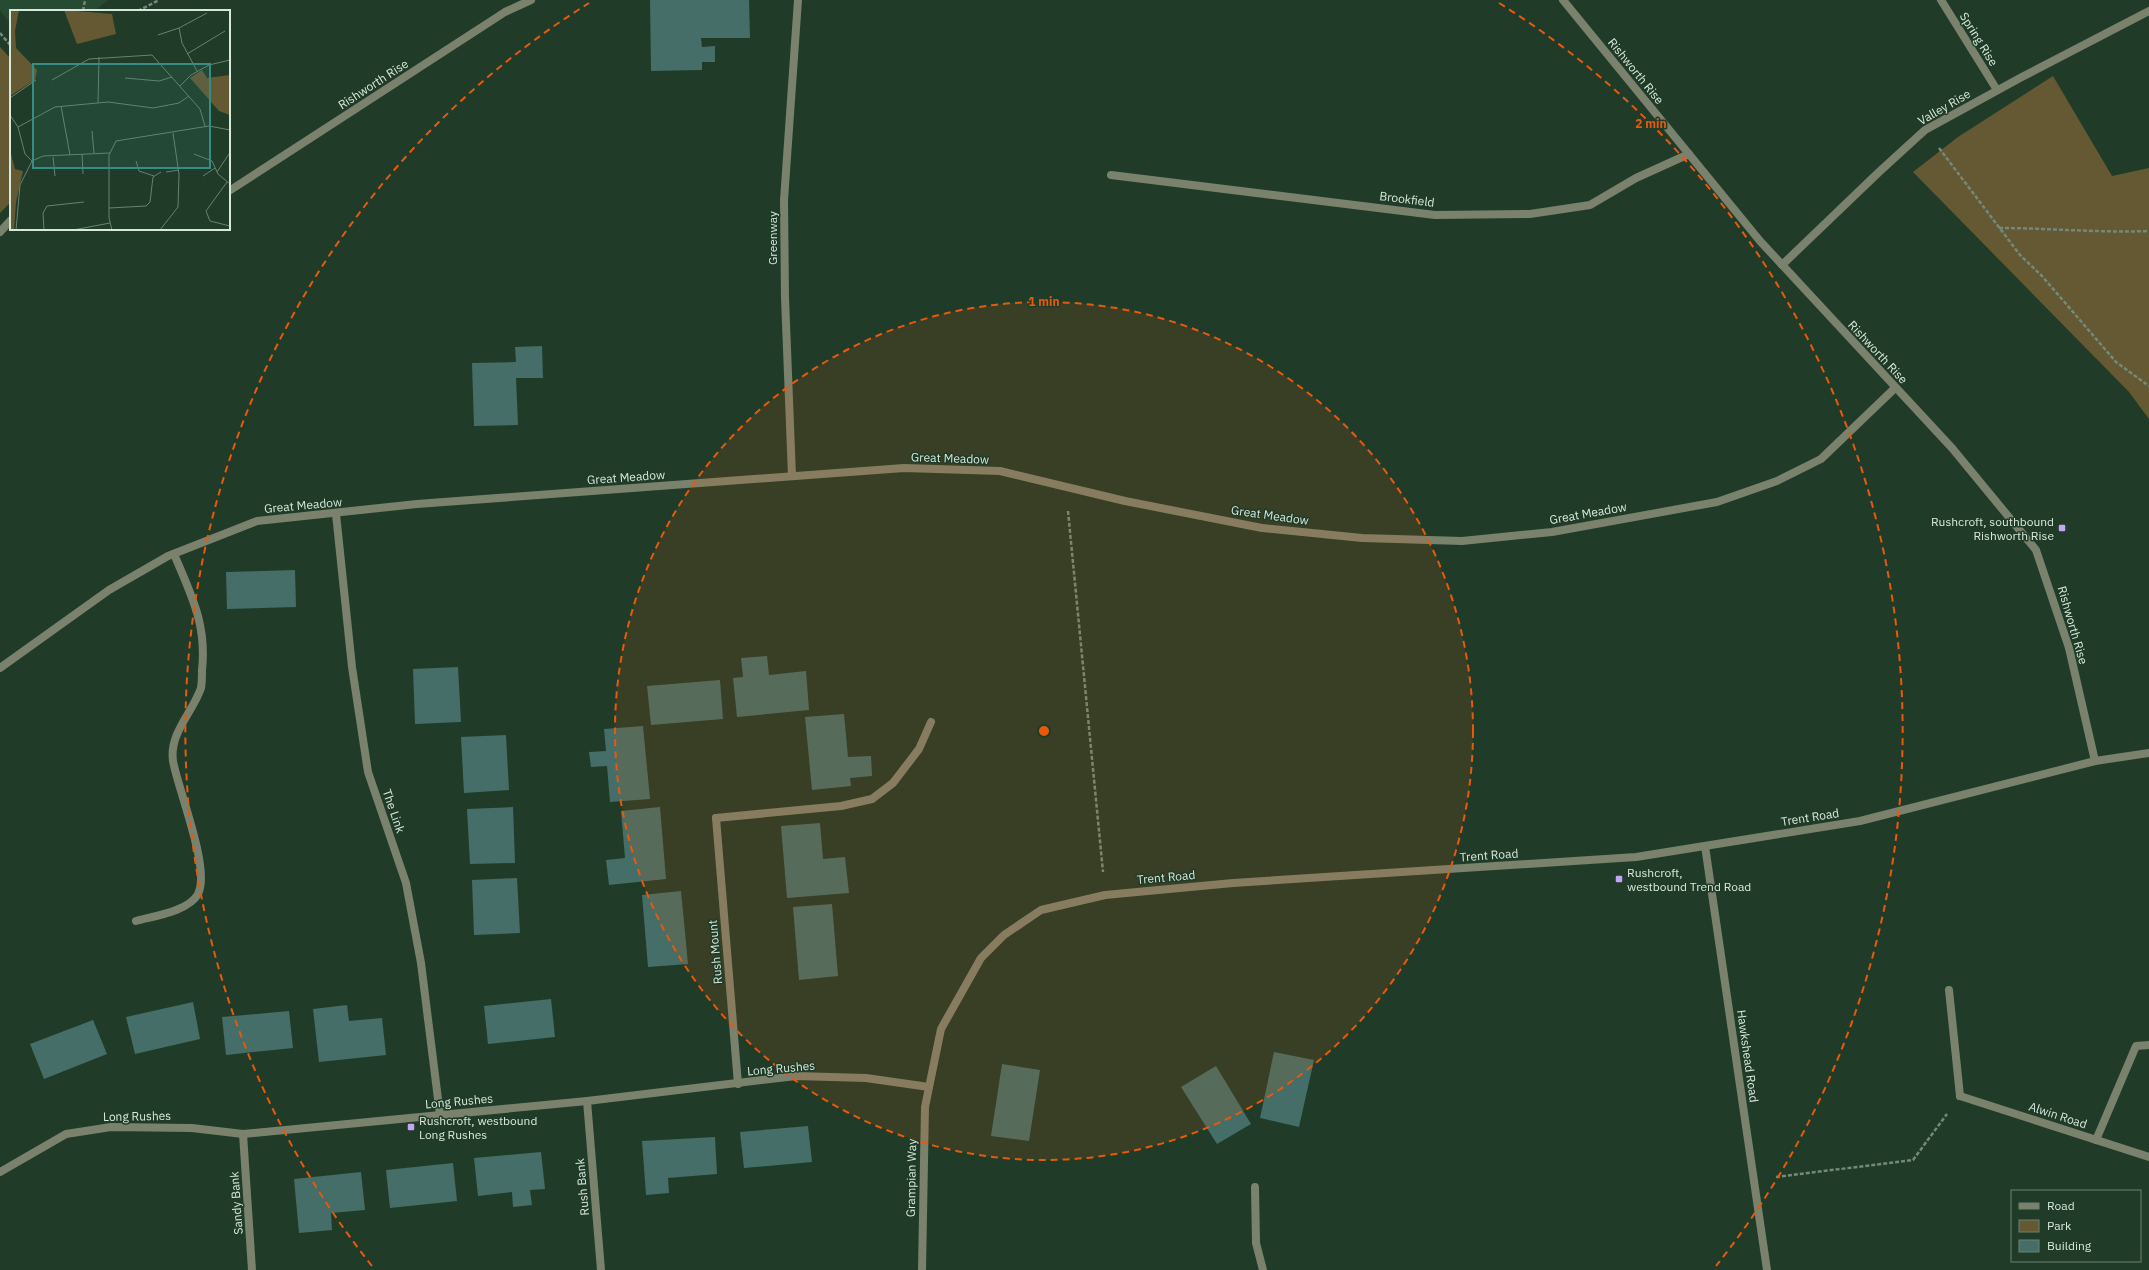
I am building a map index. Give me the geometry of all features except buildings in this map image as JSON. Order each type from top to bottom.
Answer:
[{"type":"street","name":"Rishworth Rise","points":[[230,190],[504,12],[531,0]]},
{"type":"street","name":"Greenway","points":[[792,476],[785,298],[784,200],[798,0]]},
{"type":"street","name":"Rishworth Rise","points":[[1563,0],[1760,241],[1952,448],[2036,550],[2069,648],[2095,761]]},
{"type":"street","name":"Spring Rise","points":[[1941,0],[1997,90]]},
{"type":"street","name":"Valley Rise","points":[[1782,265],[1925,130],[1997,90],[2149,12]]},
{"type":"street","name":"Brookfield","points":[[1112,175],[1435,215],[1530,214],[1590,205],[1636,178],[1689,154]]},
{"type":"street","points":[[0,232],[10,221]]},
{"type":"street","name":"Great Meadow","points":[[0,668],[109,590],[174,554],[257,521],[336,514],[417,504],[904,468],[1000,471],[1065,487],[1262,528],[1354,537],[1462,541],[1552,532],[1717,502],[1777,481],[1821,460],[1895,388]]},
{"type":"street","name":"The Link","points":[[336,514],[352,667],[368,772],[406,883],[421,963],[440,1115]]},
{"type":"street","points":[[136,921],[186,906],[198,894],[201,879],[198,856],[173,760],[174,742],[201,688],[204,651],[200,616],[174,554]]},
{"type":"street","name":"Rush Mount","points":[[738,1084],[716,818],[841,806],[872,799],[897,777],[919,748],[931,722]]},
{"type":"street","name":"Trent Road","points":[[929,1087],[941,1029],[981,958],[1004,935],[1041,910],[1105,895],[1233,884],[1636,857],[1860,821],[2095,761],[2149,752]]},
{"type":"street","name":"Hawkshead Road","points":[[1704,846],[1767,1270]]},
{"type":"street","points":[[1949,990],[1960,1096]]},
{"type":"street","points":[[2096,1140],[2136,1046],[2149,1045]]},
{"type":"street","name":"Long Rushes","points":[[0,1172],[66,1134],[111,1127],[192,1128],[243,1134],[587,1102],[804,1076],[866,1078],[929,1087]]},
{"type":"street","name":"Grampian Way","points":[[922,1270],[925,1107],[929,1087]]},
{"type":"street","name":"Alwin Road","points":[[1960,1096],[2149,1157]]},
{"type":"street","name":"Rush Bank","points":[[587,1102],[601,1270]]},
{"type":"street","name":"Sandy Bank","points":[[243,1134],[252,1270]]},
{"type":"street","points":[[1255,1187],[1256,1243],[1262,1270]]},
{"type":"path","points":[[83,10],[85,0]]},
{"type":"path","points":[[140,10],[159,0]]},
{"type":"path","points":[[0,33],[10,45]]},
{"type":"path","points":[[1925,130],[2020,255],[2065,301],[2116,362],[2149,386]]},
{"type":"path","points":[[1999,228],[2051,228],[2094,232],[2149,231]]},
{"type":"path","points":[[1065,487],[1105,895]]},
{"type":"path","points":[[1754,1180],[1913,1160],[1960,1096]]},
{"type":"shaded area","points":[[0,0],[108,0],[95,10],[10,10],[10,23],[0,11]]},
{"type":"green space","points":[[0,47],[10,58],[10,203],[0,213]]},
{"type":"green space","points":[[2053,76],[2112,176],[2149,168],[2149,419],[2129,392],[1913,172],[1958,137]]},
{"type":"place","name":"Rushcroft, southbound Rishworth Rise","points":[[2062,528]]},
{"type":"place","name":"Rushcroft, westbound Trend Road","points":[[1619,879]]},
{"type":"place","name":"Rushcroft, westbound Long Rushes","points":[[411,1127]]}]
